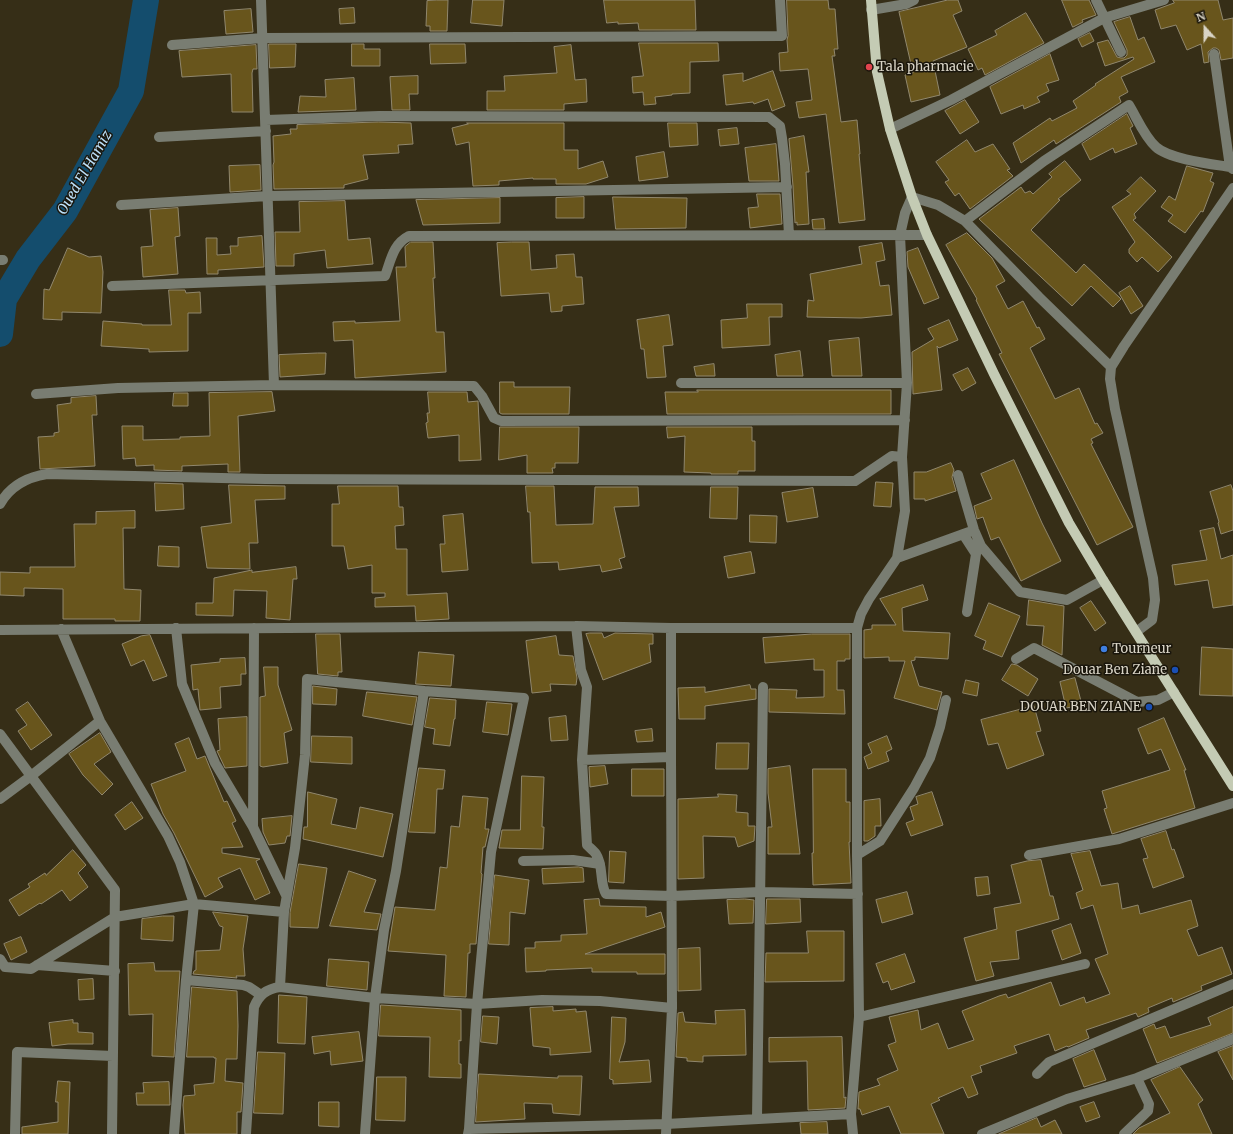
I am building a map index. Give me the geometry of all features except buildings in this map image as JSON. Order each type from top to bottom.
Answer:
[{"type":"main road","points":[[871,5],[876,72],[890,129],[912,197],[927,235],[994,374],[1066,516],[1103,580],[1233,786]]},
{"type":"street","points":[[261,0],[274,385]]},
{"type":"street","points":[[172,44],[263,38],[782,36],[780,0]]},
{"type":"street","points":[[1096,0],[1121,52]]},
{"type":"street","points":[[890,129],[951,100],[1104,18],[1164,0]]},
{"type":"street","points":[[871,5],[908,1]]},
{"type":"street","points":[[965,221],[1044,161],[1129,105],[1146,134],[1156,147],[1170,156],[1231,168],[1214,54]]},
{"type":"street","points":[[266,120],[379,116],[769,117],[780,126],[787,187],[789,236]]},
{"type":"street","points":[[159,137],[266,131]]},
{"type":"street","points":[[121,205],[268,196],[787,187]]},
{"type":"street","points":[[1136,632],[1152,620],[1155,600],[1153,578],[1115,409],[1110,379],[1111,367],[1233,188]]},
{"type":"street","points":[[853,1134],[851,1114],[859,1017],[857,628],[861,614],[869,599],[897,558],[906,511],[902,457],[907,383],[900,235],[905,213],[912,197],[938,205],[965,221],[1111,367]]},
{"type":"street","points":[[112,286],[385,276],[398,242],[409,236],[927,235]]},
{"type":"street","points":[[681,383],[907,383]]},
{"type":"street","points":[[36,394],[118,388],[274,385],[474,386],[482,396],[494,418],[501,421],[904,420]]},
{"type":"street","points":[[0,504],[8,493],[17,485],[36,476],[47,474],[265,479],[855,481],[892,456],[902,457]]},
{"type":"street","points":[[958,475],[974,530],[981,546],[1020,592],[1067,600],[1103,580]]},
{"type":"street","points":[[897,558],[974,530]]},
{"type":"street","points":[[963,534],[976,554],[968,612]]},
{"type":"street","points":[[0,630],[576,626],[671,628],[857,628]]},
{"type":"street","points":[[576,626],[581,670],[587,687],[582,760],[587,845],[596,854],[600,864],[603,888],[606,894],[672,896],[760,892],[858,894]]},
{"type":"street","points":[[176,628],[182,684],[214,763],[253,827],[286,895]]},
{"type":"street","points":[[253,827],[254,628]]},
{"type":"street","points":[[666,1129],[672,1008],[671,628]]},
{"type":"street","points":[[61,629],[100,721],[168,836],[180,862],[194,904],[186,980],[174,1134]]},
{"type":"street","points":[[1016,659],[1034,648],[1137,702],[1158,700],[1174,692]]},
{"type":"street","points":[[280,987],[284,912],[295,848],[305,755],[307,679],[424,691],[524,698],[491,852],[477,1004],[468,1132],[666,1129],[757,1118],[851,1114]]},
{"type":"street","points":[[757,1118],[763,687]]},
{"type":"street","points":[[366,1134],[375,998],[384,930],[396,871],[424,691]]},
{"type":"street","points":[[857,855],[880,841],[914,788],[930,758],[940,727],[946,700]]},
{"type":"street","points":[[0,799],[100,721]]},
{"type":"street","points":[[0,734],[116,890],[112,1134]]},
{"type":"street","points":[[582,760],[671,757]]},
{"type":"street","points":[[1029,855],[1119,839],[1233,803]]},
{"type":"street","points":[[523,861],[573,860],[600,864]]},
{"type":"street","points":[[2,964],[31,968],[115,917],[194,904],[284,912]]},
{"type":"street","points":[[37,964],[115,971]]},
{"type":"street","points":[[859,1017],[1086,964]]},
{"type":"street","points":[[186,980],[243,985],[261,995]]},
{"type":"street","points":[[1037,1074],[1049,1062],[1233,984]]},
{"type":"street","points":[[246,1134],[254,1007],[261,995],[266,991],[280,987],[375,998],[477,1004],[549,1000],[600,1002],[672,1008]]},
{"type":"street","points":[[982,1134],[1067,1099],[1137,1078],[1233,1039]]},
{"type":"street","points":[[15,1134],[16,1052],[113,1056]]},
{"type":"street","points":[[1124,1134],[1148,1111],[1149,1104],[1137,1078]]},
{"type":"waterway","name":"Oued El Hamiz","points":[[0,334],[4,299],[28,259],[65,211],[131,91],[146,0]]},
{"type":"place","name":"Tala pharmacie","points":[[869,67]]},
{"type":"place","name":"Tourneur","points":[[1104,649]]},
{"type":"place","name":"Douar Ben Ziane","points":[[1175,670]]},
{"type":"place","name":"DOUAR BEN ZIANE","points":[[1149,707]]}]
